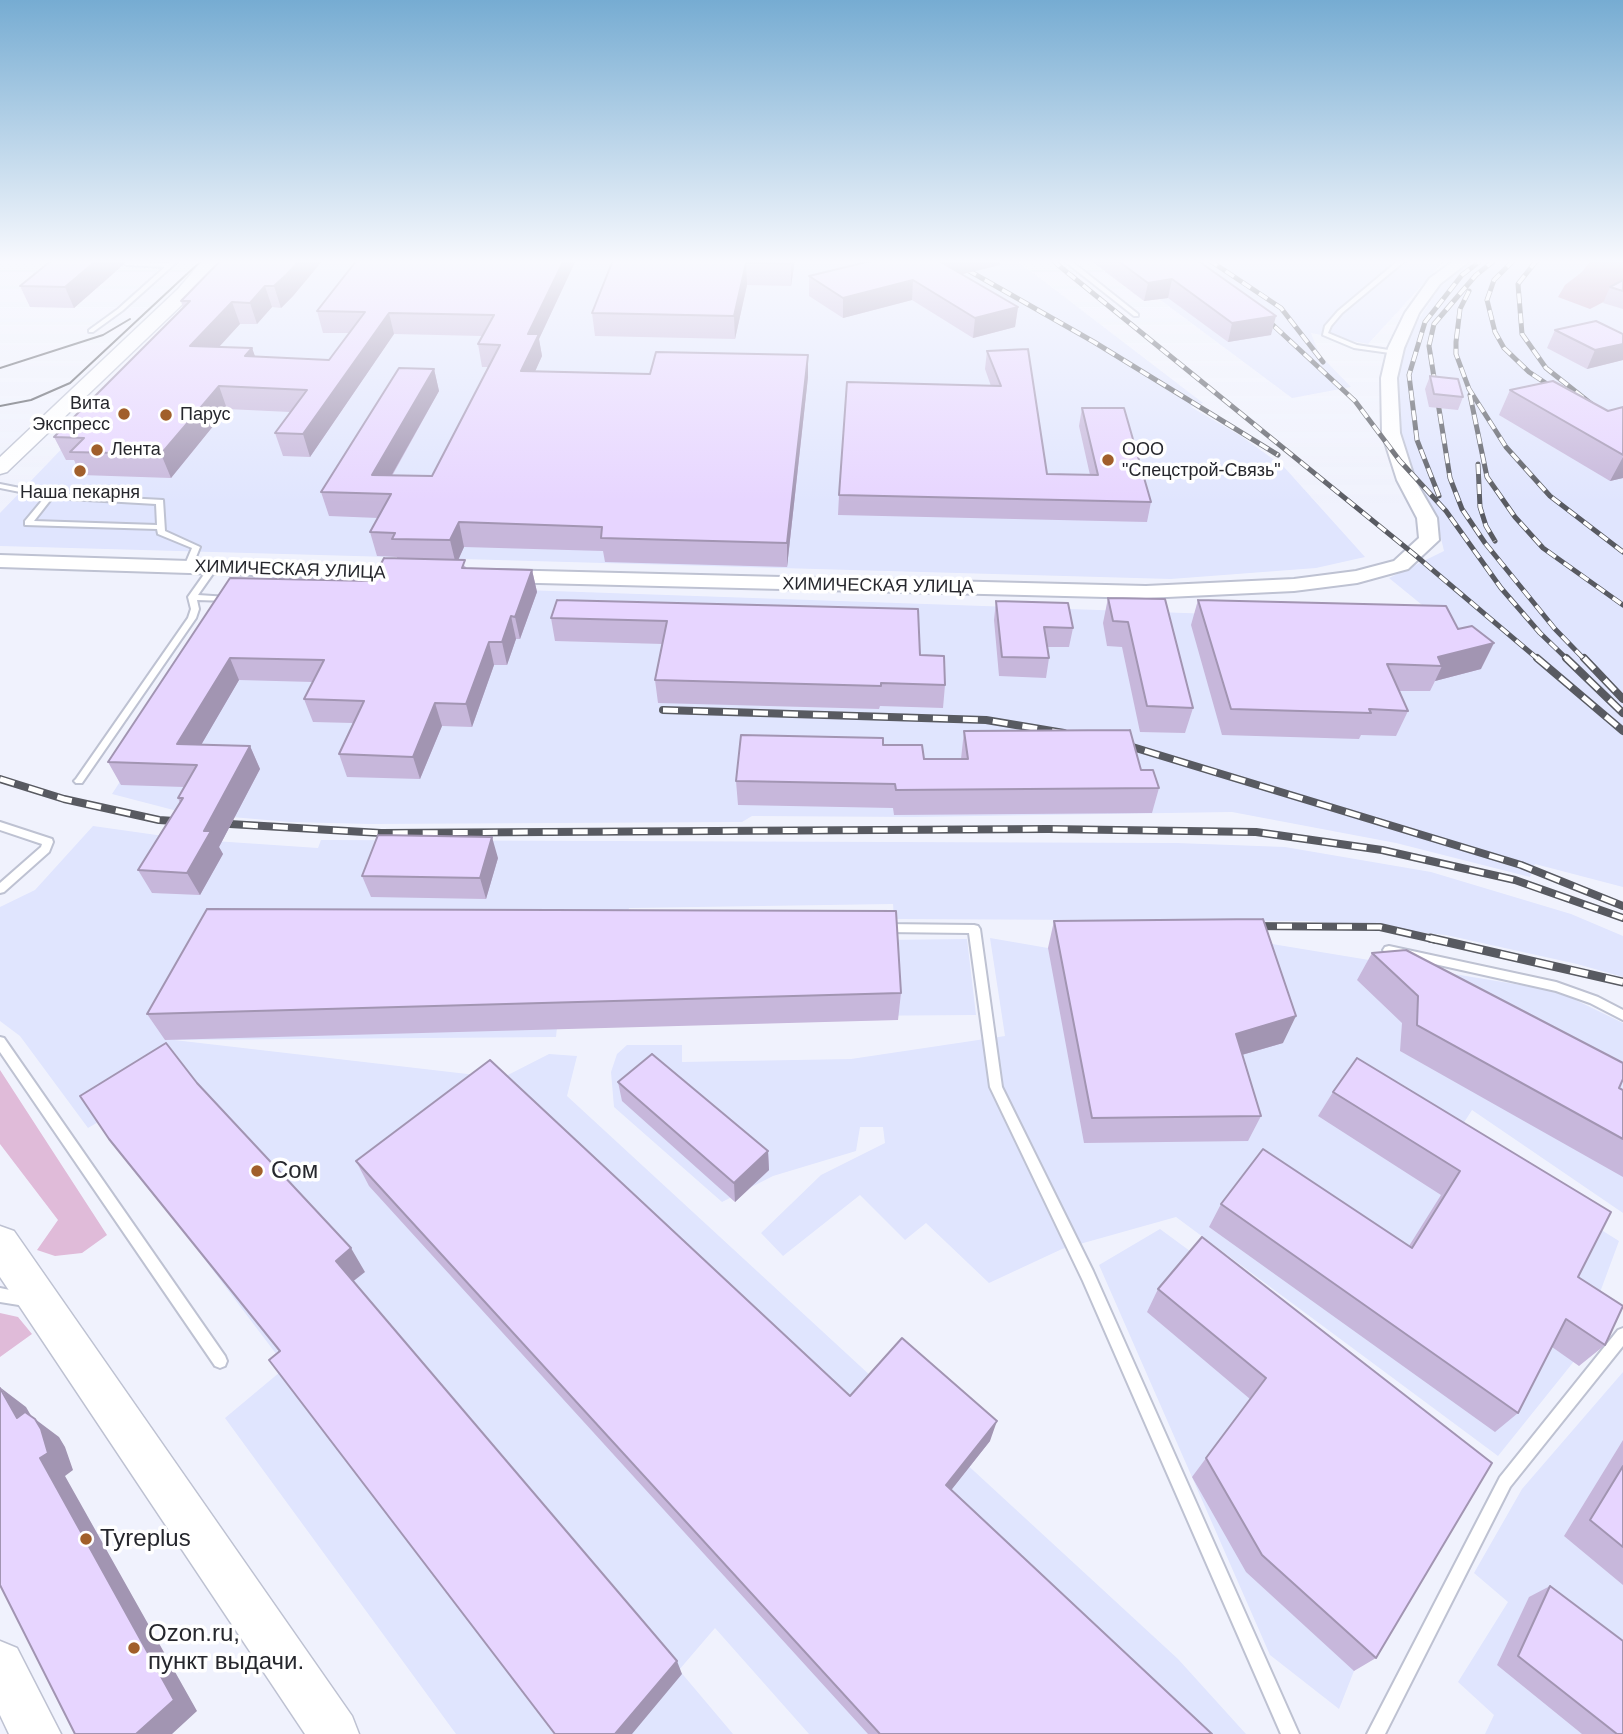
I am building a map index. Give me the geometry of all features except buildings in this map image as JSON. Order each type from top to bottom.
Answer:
[{"type":"main road","points":[[0,468],[134,341]]},
{"type":"main road","points":[[0,1244],[19,1298],[334,1734]]},
{"type":"main road","points":[[0,1665],[36,1734]]},
{"type":"street","name":"ХИМИЧЕСКАЯ УЛИЦА","points":[[482,576],[1146,592],[1294,585],[1357,578],[1401,565],[1429,540],[1427,518],[1406,480],[1391,433],[1389,377],[1400,341]]},
{"type":"street","name":"ХИМИЧЕСКАЯ УЛИЦА","points":[[0,561],[428,574]]},
{"type":"lane","points":[[1342,341],[1356,347],[1395,354]]},
{"type":"lane","points":[[0,486],[50,496],[160,502],[162,507],[159,527],[162,532],[196,547],[188,567]]},
{"type":"lane","points":[[50,496],[28,523],[159,527]]},
{"type":"lane","points":[[79,781],[192,618],[195,609],[192,597],[213,568]]},
{"type":"lane","points":[[192,597],[231,599]]},
{"type":"lane","points":[[0,826],[48,842],[45,849],[0,889]]},
{"type":"lane","points":[[863,928],[974,929],[996,1087],[1088,1276],[1290,1734]]},
{"type":"lane","points":[[1389,950],[1556,987],[1594,1000],[1623,1015]]},
{"type":"lane","points":[[0,1042],[220,1361]]},
{"type":"lane","points":[[1376,1734],[1505,1482],[1623,1335]]},
{"type":"shaded area","points":[[165,341],[1122,341],[1203,403],[1191,407],[1241,436],[1284,467],[1365,557],[1316,568],[1171,579],[0,546],[0,513]]},
{"type":"shaded area","points":[[1215,341],[1314,341],[1319,354],[1351,387],[1292,398]]},
{"type":"shaded area","points":[[1405,341],[1623,341],[1623,887],[1535,864],[1530,877],[1396,843],[1232,812],[914,817],[752,816],[742,822],[370,824],[290,822],[185,813],[112,794],[253,576],[459,583],[466,588],[1443,622],[1389,578],[1444,551],[1439,530],[1417,492],[1393,410],[1398,352]]},
{"type":"shaded area","points":[[93,826],[185,839],[318,848],[321,840],[1177,843],[1285,847],[1431,872],[1571,914],[1623,936],[1623,977],[1446,935],[1308,921],[894,919],[893,904],[629,908],[619,943],[967,939],[976,1015],[558,1018],[556,1037],[174,1040],[502,1078],[549,1054],[577,1056],[567,1096],[1178,1659],[1246,1734],[809,1734],[715,1628],[679,1670],[733,1734],[456,1734],[225,1418],[286,1367],[100,1121],[88,1128],[20,1036],[0,1021],[0,907],[35,890]]},
{"type":"shaded area","points":[[990,938],[1048,948],[1266,943],[1557,991],[1623,1023],[1623,1213],[1472,1110],[1454,1138],[1619,1241],[1575,1360],[1498,1456],[1176,1217],[1062,1249],[989,1283],[926,1223],[905,1240],[860,1195],[783,1256],[761,1233],[821,1175],[885,1143],[883,1127],[860,1127],[856,1151],[773,1176],[722,1202],[614,1107],[611,1072],[617,1054],[627,1045],[682,1045],[682,1062],[851,1059],[1005,1036]]},
{"type":"shaded area","points":[[0,1070],[107,1235],[82,1253],[55,1256],[37,1250],[58,1220],[0,1144]]},
{"type":"shaded area","points":[[1160,1229],[1300,1332],[1354,1671],[1339,1709],[1270,1655],[1099,1265]]},
{"type":"shaded area","points":[[0,1313],[18,1317],[32,1334],[0,1357]]},
{"type":"shaded area","points":[[1623,1372],[1623,1734],[1485,1734],[1494,1715],[1458,1682],[1508,1602],[1474,1573],[1522,1489]]},
{"type":"tram line","points":[[0,368],[85,341]]},
{"type":"tram line","points":[[0,406],[31,400],[70,383],[115,341]]},
{"type":"railway","points":[[1092,341],[1278,455]]},
{"type":"railway","points":[[1152,341],[1415,555],[1539,660]]},
{"type":"railway","points":[[1290,341],[1355,401],[1400,461],[1446,511],[1501,588],[1540,633],[1568,660]]},
{"type":"railway","points":[[1307,341],[1323,362]]},
{"type":"railway","points":[[1419,341],[1409,375],[1417,440],[1439,496]]},
{"type":"railway","points":[[1430,341],[1450,478],[1462,509],[1485,543],[1555,629],[1585,660]]},
{"type":"railway","points":[[1456,341],[1456,354],[1469,389],[1506,447],[1550,496],[1623,552]]},
{"type":"railway","points":[[1500,341],[1529,372],[1562,394]]},
{"type":"railway","points":[[1527,341],[1546,368],[1623,429]]},
{"type":"railway","points":[[1470,395],[1487,477],[1515,517],[1543,548],[1623,605]]},
{"type":"railway","points":[[1478,464],[1480,507],[1486,526],[1495,541]]},
{"type":"railway","points":[[1537,658],[1623,731]]},
{"type":"railway","points":[[1566,658],[1623,713]]},
{"type":"railway","points":[[1584,658],[1623,699]]},
{"type":"railway","points":[[663,710],[986,720],[1064,733]]},
{"type":"railway","points":[[1116,742],[1521,865],[1623,906]]},
{"type":"railway","points":[[0,779],[64,799],[159,820],[189,822]]},
{"type":"railway","points":[[213,823],[381,833],[1048,829],[1256,832],[1382,850],[1515,880],[1623,918]]},
{"type":"railway","points":[[1247,926],[1380,927],[1437,940]]},
{"type":"railway","points":[[1430,938],[1623,982]]},
{"type":"place","name":"Вита Экспресс","points":[[124,414]]},
{"type":"place","name":"Парус","points":[[166,415]]},
{"type":"place","name":"Лента","points":[[97,450]]},
{"type":"place","name":"ООО \"Спецстрой-Связь\"","points":[[1108,460]]},
{"type":"place","name":"Наша пекарня","points":[[80,471]]},
{"type":"place","name":"Сом","points":[[257,1171]]},
{"type":"place","name":"Tyreplus","points":[[86,1539]]},
{"type":"place","name":"Ozon.ru, пункт выдачи.","points":[[134,1648]]}]
